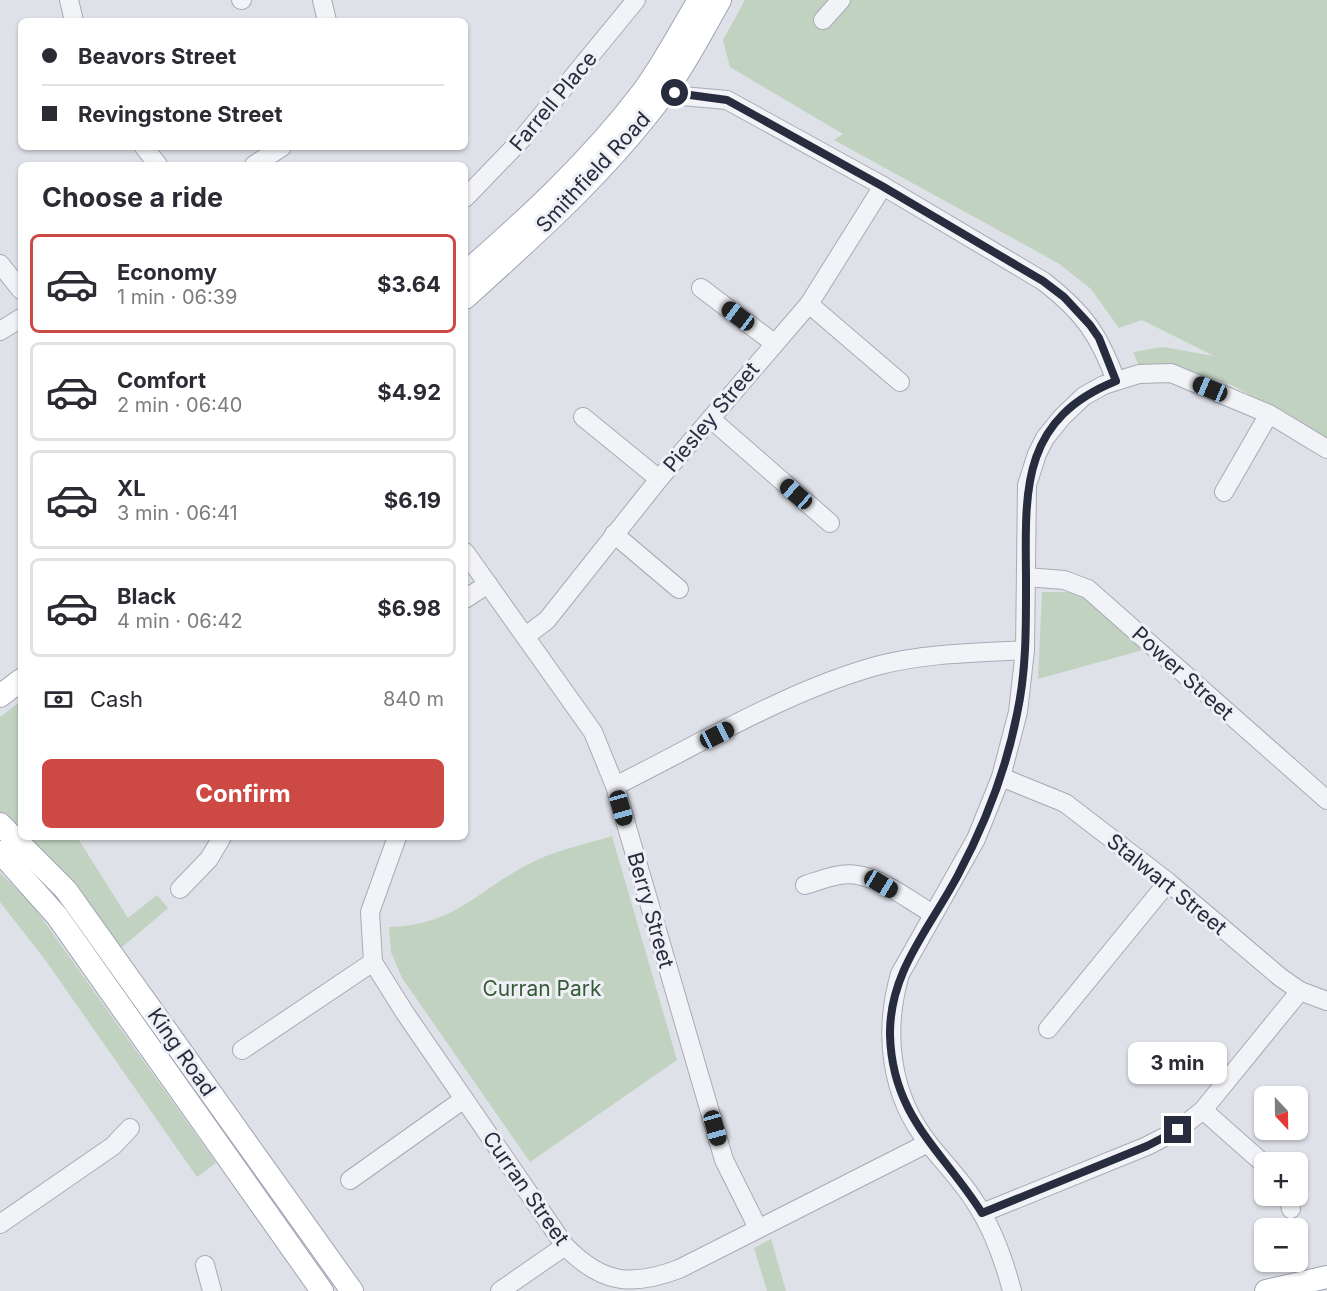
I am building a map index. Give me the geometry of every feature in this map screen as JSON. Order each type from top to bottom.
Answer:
[{"type":"main road","name":"Smithfield Road","points":[[468,270],[536,210],[615,127],[643,92],[699,0]]},
{"type":"main road","points":[[536,210],[576,185],[652,93],[667,89],[665,79],[702,14],[706,0]]},
{"type":"main road","name":"Smithfield Road","points":[[468,295],[566,207],[628,140],[667,89],[720,0]]},
{"type":"main road","points":[[0,696],[18,682]]},
{"type":"main road","name":"King Road","points":[[0,824],[66,890],[352,1291]]},
{"type":"main road","name":"King Road","points":[[0,852],[57,916],[322,1291]]},
{"type":"main road","points":[[1266,1291],[1327,1277]]},
{"type":"street","points":[[69,0],[73,18]]},
{"type":"street","points":[[322,0],[326,18]]},
{"type":"street","name":"Farrell Place","points":[[468,195],[530,130],[636,0]]},
{"type":"street","points":[[823,20],[841,0]]},
{"type":"street","points":[[667,89],[682,96],[727,100],[882,186],[1043,281],[1082,315],[1099,338],[1116,381]]},
{"type":"street","points":[[146,150],[156,162]]},
{"type":"street","points":[[262,162],[278,150]]},
{"type":"street","name":"Piesley Street","points":[[526,636],[547,620],[659,479],[809,304],[882,186]]},
{"type":"street","points":[[0,264],[18,286]]},
{"type":"street","points":[[701,288],[774,343]]},
{"type":"street","points":[[809,304],[900,382]]},
{"type":"street","points":[[0,332],[18,320]]},
{"type":"street","points":[[1012,1291],[1002,1259],[982,1213],[927,1143],[907,1108],[897,1081],[890,1034],[894,999],[900,974],[976,839],[1001,777],[1018,712],[1025,650],[1025,501],[1031,469],[1045,438],[1062,417],[1084,396],[1116,381],[1139,374],[1171,373],[1269,414],[1327,449]]},
{"type":"street","points":[[1224,492],[1269,414]]},
{"type":"street","points":[[583,417],[659,479]]},
{"type":"street","points":[[711,419],[830,523]]},
{"type":"street","points":[[614,534],[679,589]]},
{"type":"street","name":"Berry Street","points":[[468,556],[592,732],[615,786],[724,1160],[758,1228]]},
{"type":"street","name":"Power Street","points":[[1026,578],[1064,580],[1088,589],[1327,801]]},
{"type":"street","points":[[468,597],[488,584]]},
{"type":"street","points":[[615,786],[778,705],[845,676],[918,657],[1025,650]]},
{"type":"street","name":"Stalwart Street","points":[[1001,777],[1065,803],[1167,882],[1300,991],[1327,1001]]},
{"type":"street","points":[[180,889],[209,859],[220,840]]},
{"type":"street","points":[[242,1050],[373,962],[370,912],[396,840]]},
{"type":"street","points":[[805,885],[838,876],[856,875],[881,884],[933,914]]},
{"type":"street","points":[[1048,1029],[1167,882]]},
{"type":"street","name":"Curran Street","points":[[373,962],[565,1246],[578,1259],[597,1272],[634,1281],[650,1280],[679,1269],[927,1143]]},
{"type":"street","points":[[982,1213],[1147,1146],[1178,1130],[1203,1110],[1300,991]]},
{"type":"street","points":[[350,1180],[464,1099]]},
{"type":"street","points":[[1203,1110],[1254,1155]]},
{"type":"street","points":[[0,1224],[113,1146],[130,1128]]},
{"type":"street","points":[[500,1291],[565,1246]]},
{"type":"street","points":[[205,1265],[212,1291]]},
{"type":"green space","points":[[745,0],[1327,0],[1327,438],[1230,384],[1151,364],[1140,368],[1133,352],[1163,347],[1214,356],[1142,320],[1119,328],[1091,289],[1058,263],[834,140],[843,134],[730,67],[723,40]]},
{"type":"green space","points":[[1042,592],[1074,592],[1092,599],[1143,650],[1038,679]]},
{"type":"green space","points":[[18,703],[18,830],[0,812],[0,717]]},
{"type":"green space","name":"Curran Park","points":[[612,836],[677,1060],[530,1162],[402,978],[391,952],[389,927],[433,920],[467,903],[517,870],[537,860]]},
{"type":"green space","points":[[28,840],[79,840],[128,918],[157,895],[168,908],[120,949]]},
{"type":"green space","points":[[0,873],[31,903],[216,1163],[197,1177],[46,961],[0,902]]},
{"type":"green space","points":[[771,1239],[786,1291],[767,1291],[754,1248]]},
{"type":"route","points":[[675,93],[682,96],[727,100],[882,186],[1043,281],[1082,315],[1099,338],[1116,381],[1084,396],[1062,417],[1045,438],[1031,469],[1025,501],[1025,650],[1018,712],[1011,744],[1001,777],[976,839],[957,878],[933,914],[900,974],[890,1034],[892,1062],[907,1108],[927,1143],[974,1199],[982,1213],[1147,1146],[1178,1130]]}]
